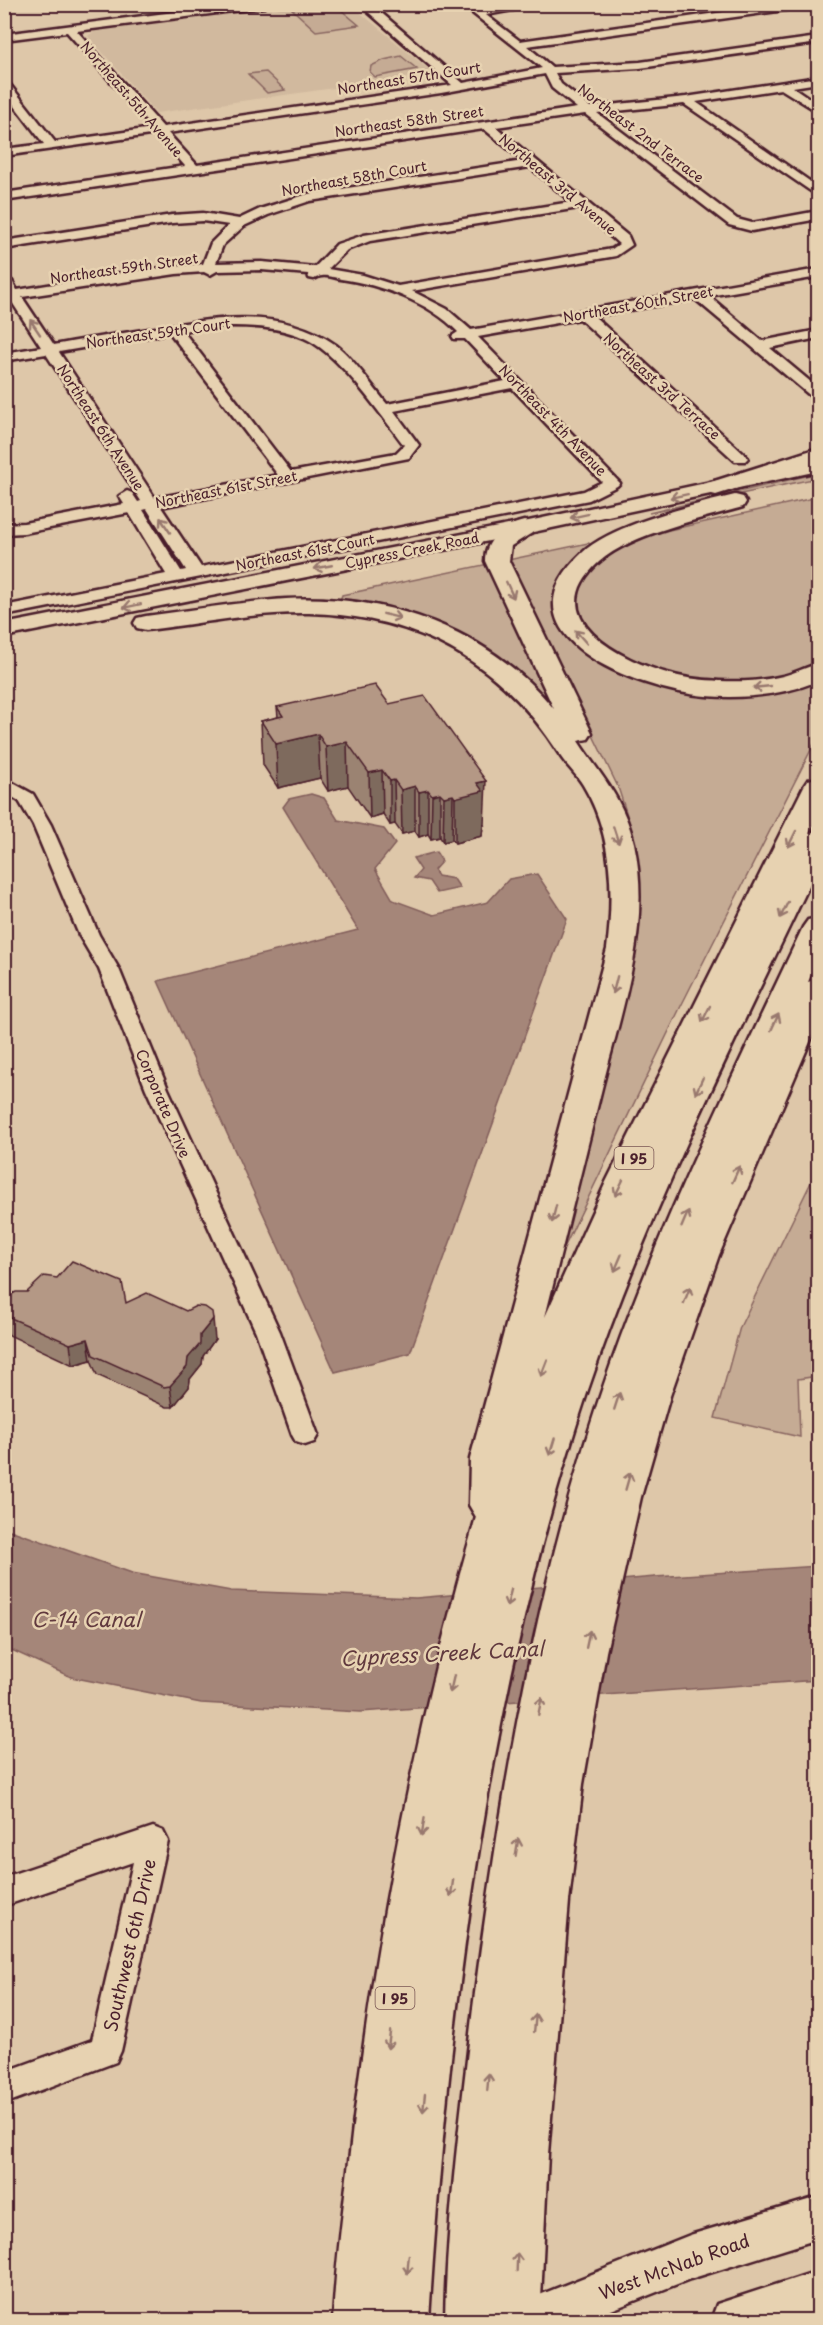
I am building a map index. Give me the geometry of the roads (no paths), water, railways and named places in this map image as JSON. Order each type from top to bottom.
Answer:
[{"type":"highway","points":[[819,455],[629,536],[597,553],[580,568],[568,585],[565,605],[571,624],[583,640],[605,657],[638,673],[670,682],[707,688],[743,688],[777,685],[819,672]]},
{"type":"highway","points":[[524,528],[502,541],[496,551],[500,568],[594,766],[594,781]]},
{"type":"highway","points":[[146,623],[307,606],[368,611],[415,622],[468,646],[511,676],[548,714],[582,768],[594,781],[611,818],[622,853],[626,909],[622,949],[489,1459],[505,1544]]},
{"type":"highway","name":"I 95","points":[[358,2320],[366,2228],[396,1990],[453,1769],[472,1599],[505,1544],[541,1374],[584,1266],[627,1171],[819,786]]},
{"type":"highway","points":[[505,1544],[569,1393],[616,1267],[704,1075],[819,839]]},
{"type":"highway","points":[[596,1538],[609,1424],[666,1264],[706,1169],[819,927]]},
{"type":"highway","points":[[515,2320],[500,2174],[502,1959],[548,1761],[550,1659],[721,1209],[819,989]]},
{"type":"highway","points":[[765,1110],[819,1036]]},
{"type":"highway","points":[[404,2320],[413,2210],[439,1973],[453,1769]]},
{"type":"highway","points":[[470,2320],[500,2174]]},
{"type":"main road","name":"Cypress Creek Road","points":[[4,649],[146,623],[496,551],[726,495],[819,465]]},
{"type":"main road","name":"Cypress Creek Road","points":[[4,631],[524,528],[726,495],[819,484]]},
{"type":"main road","name":"West McNab Road","points":[[532,2320],[690,2257],[819,2218]]},
{"type":"main road","points":[[733,2320],[819,2293]]},
{"type":"street","points":[[4,38],[264,4]]},
{"type":"street","points":[[364,4],[460,87]]},
{"type":"street","name":"Northeast 2nd Terrace","points":[[466,4],[549,70],[556,86],[733,222],[752,227],[819,215]]},
{"type":"street","points":[[477,13],[540,4]]},
{"type":"street","points":[[519,44],[806,4]]},
{"type":"street","points":[[123,11],[132,21]]},
{"type":"street","name":"Northeast 5th Avenue","points":[[70,29],[193,168]]},
{"type":"street","name":"Northeast 57th Court","points":[[4,153],[460,87],[549,70],[640,65],[819,40]]},
{"type":"street","name":"Northeast 58th Street","points":[[4,197],[487,124],[587,110],[686,100],[819,80]]},
{"type":"street","points":[[4,84],[52,146]]},
{"type":"street","points":[[782,86],[819,109]]},
{"type":"street","points":[[686,100],[819,192]]},
{"type":"street","name":"Northeast 3rd Avenue","points":[[393,291],[616,252],[626,245],[623,238],[487,124]]},
{"type":"street","name":"Northeast 58th Court","points":[[240,223],[264,212],[308,198],[534,164]]},
{"type":"street","points":[[316,273],[342,248],[368,238],[582,204]]},
{"type":"street","points":[[4,245],[172,219],[203,217],[240,223]]},
{"type":"street","points":[[210,268],[215,245],[240,223]]},
{"type":"street","name":"Northeast 59th Street","points":[[10,297],[210,268],[316,273]]},
{"type":"street","name":"Northeast 4th Avenue","points":[[316,273],[393,291],[432,313],[463,335],[611,479],[612,483],[603,488]]},
{"type":"street","name":"Northeast 60th Street","points":[[463,335],[819,273]]},
{"type":"street","name":"Northeast 6th Avenue","points":[[4,280],[10,297],[49,349],[197,574]]},
{"type":"street","points":[[698,294],[819,395]]},
{"type":"street","name":"Northeast 3rd Terrace","points":[[583,314],[740,458]]},
{"type":"street","name":"Northeast 59th Court","points":[[4,357],[36,357],[49,349],[213,322],[252,322],[310,335],[333,350],[384,409]]},
{"type":"street","points":[[173,328],[287,477]]},
{"type":"street","points":[[22,334],[36,357]]},
{"type":"street","points":[[758,346],[819,334]]},
{"type":"street","points":[[384,409],[512,385]]},
{"type":"street","name":"Northeast 61st Street","points":[[4,529],[24,528],[396,457],[410,450],[412,446],[384,409]]},
{"type":"street","name":"Northeast 6th Avenue","points":[[121,487],[177,578]]},
{"type":"street","name":"Northeast 61st Court","points":[[4,611],[589,495],[603,488]]},
{"type":"street","name":"Corporate Drive","points":[[4,783],[26,798],[42,825],[88,935],[109,969],[162,1100],[268,1332],[305,1435]]},
{"type":"street","name":"Southwest 6th Drive","points":[[4,1892],[153,1841],[105,2051],[4,2088]]},
{"type":"water","points":[[311,794],[324,798],[338,820],[384,829],[395,844],[375,869],[393,900],[434,915],[488,902],[509,879],[537,874],[567,919],[410,1353],[335,1372],[158,981],[358,930],[283,807],[289,799]]},
{"type":"water","points":[[436,852],[442,861],[434,870],[438,876],[454,879],[460,888],[437,893],[429,881],[414,878],[421,870],[413,858]]},
{"type":"water","name":"C-14 Canal","points":[[4,1528],[132,1573],[231,1591],[416,1598],[655,1577],[818,1566],[818,1680],[360,1712],[201,1703],[71,1677],[5,1647]]},
{"type":"water label","name":"Cypress Creek Canal","points":[[442,1653]]}]
